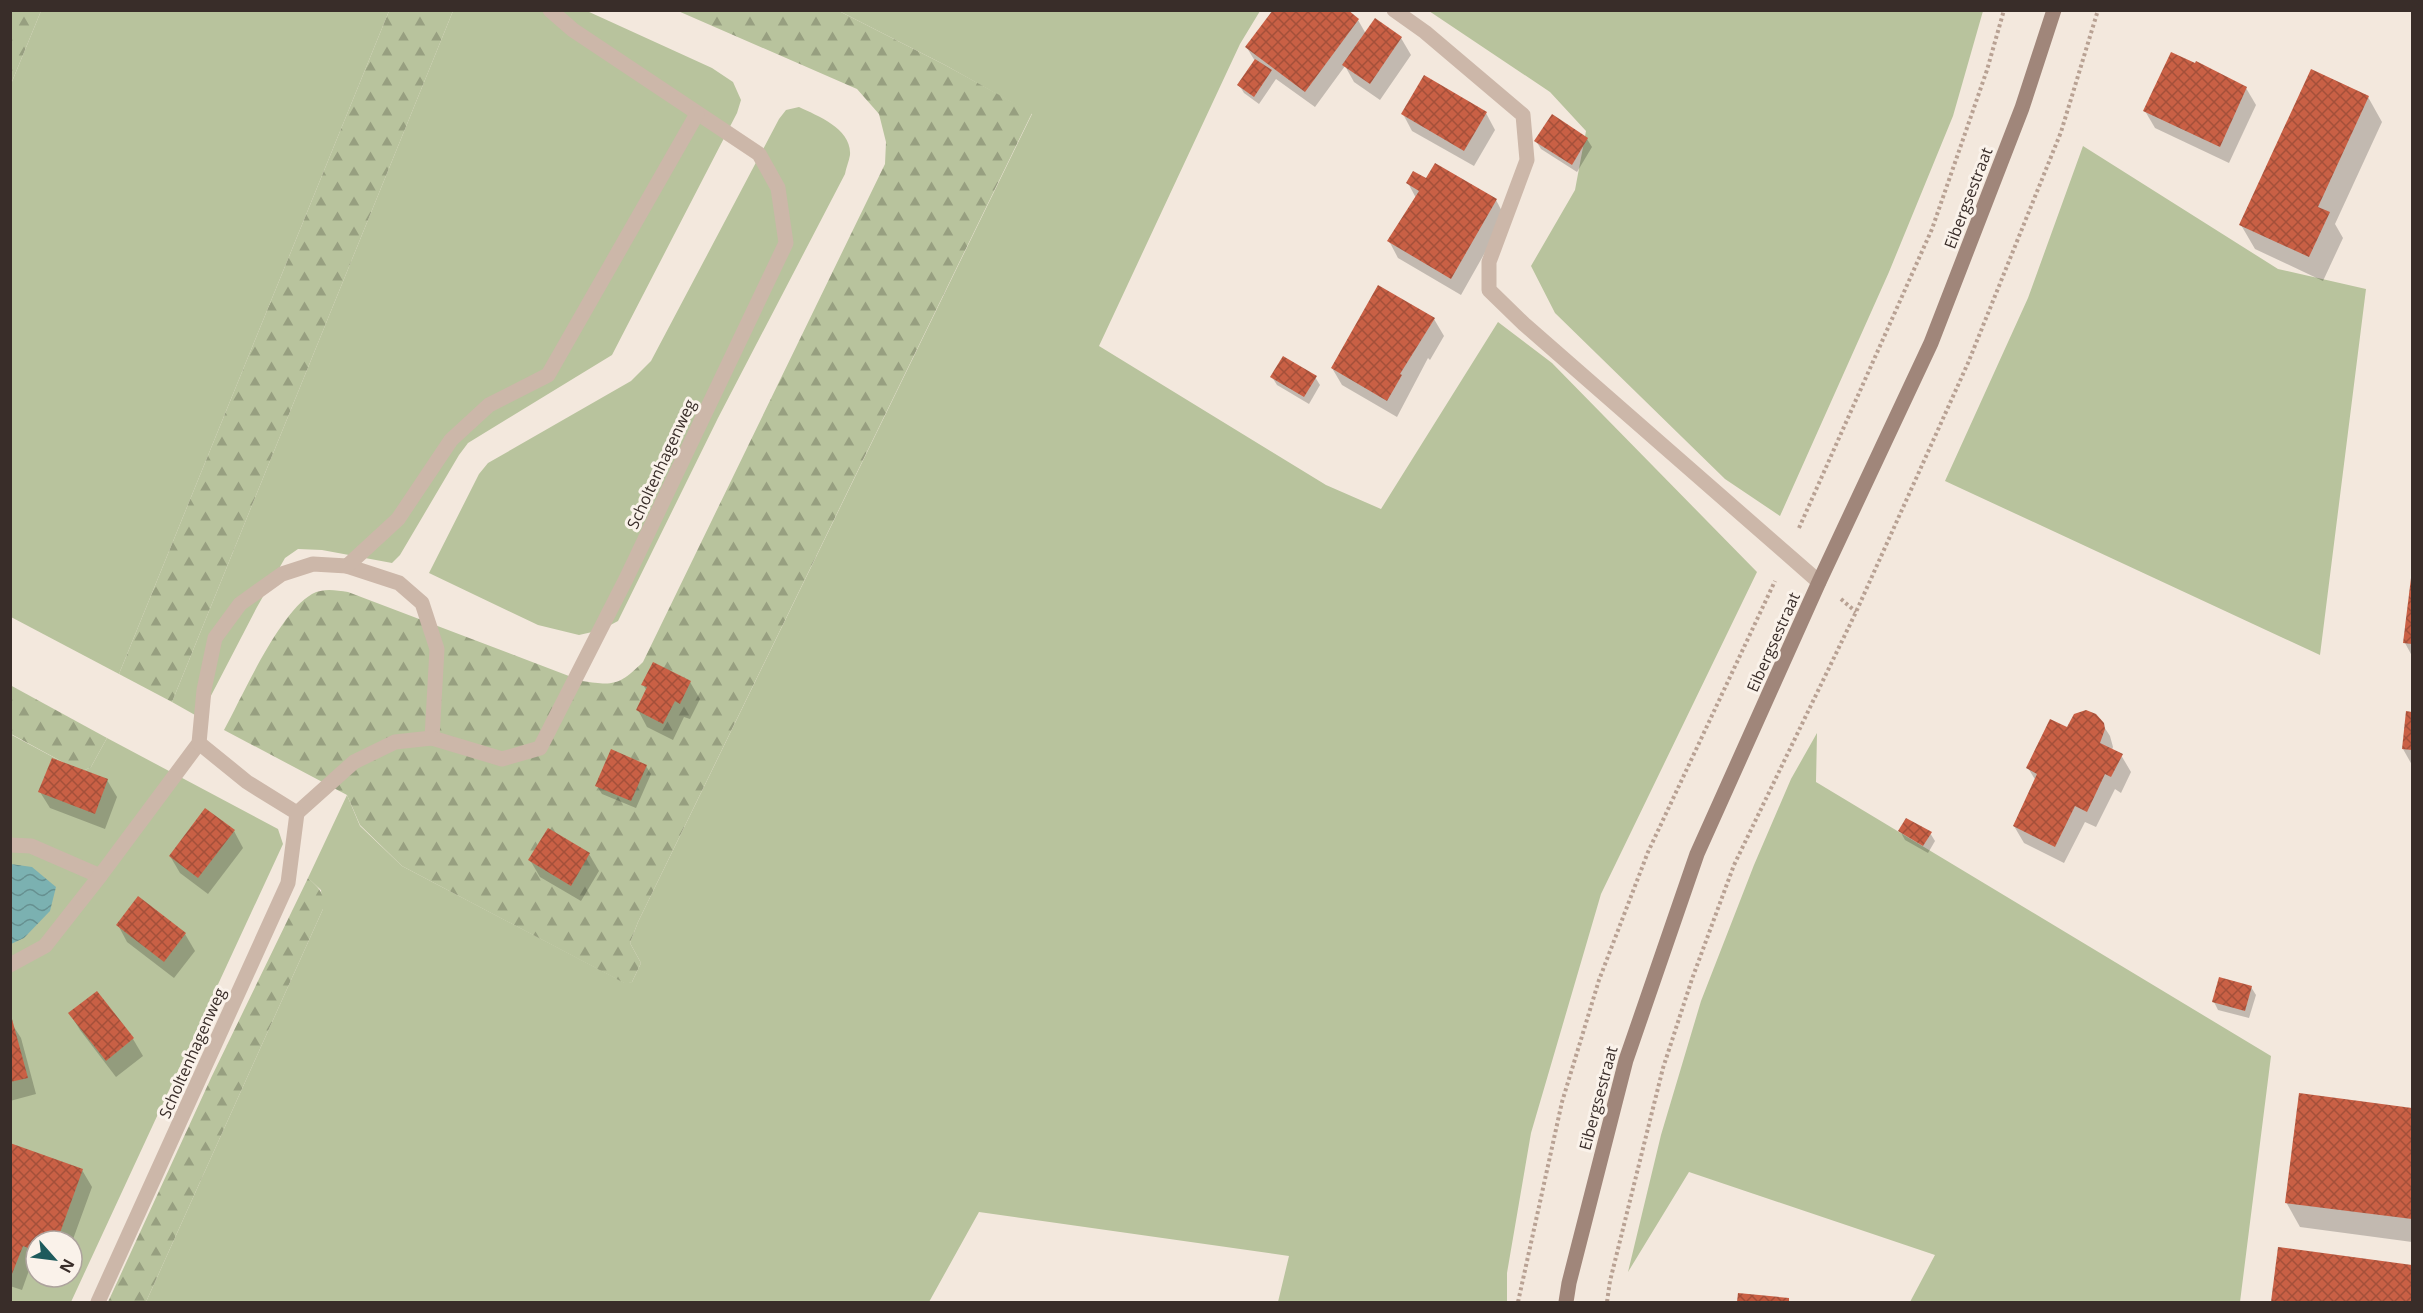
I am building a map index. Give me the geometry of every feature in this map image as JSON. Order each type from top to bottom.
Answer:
[{"type":"main road","name":"Eibergsestraat","points":[[1566,1302],[1626,1060],[1697,854],[1819,582],[1931,343],[2022,108],[2054,10]]},
{"type":"street","name":"Scholtenhagenweg","points":[[98,1302],[288,883],[297,813],[354,762],[395,742],[432,738],[502,759],[540,748],[627,579],[786,243],[778,188],[759,154],[573,30],[549,10]]},
{"type":"street","points":[[1394,10],[1425,32],[1523,115],[1527,160],[1488,262],[1489,290],[1532,332],[1819,582]]},
{"type":"street","points":[[347,566],[398,519],[451,440],[489,405],[548,375],[697,114]]},
{"type":"street","points":[[10,965],[45,946],[199,743],[204,690],[215,638],[240,603],[282,574],[313,564],[347,566],[399,583],[422,603],[437,649],[432,738]]},
{"type":"street","points":[[199,743],[248,782],[297,813]]},
{"type":"street","points":[[10,845],[31,846],[100,876]]},
{"type":"path","points":[[1518,1302],[1562,1102],[1599,980],[1648,852],[1787,555],[1932,229],[1987,70],[2004,10]]},
{"type":"path","points":[[1606,1302],[1663,1068],[1692,979],[1734,865],[1856,612],[1968,363],[2061,132],[2098,10]]},
{"type":"green space","points":[[10,11],[41,11],[11,84]]},
{"type":"green space","points":[[41,11],[389,11],[119,674],[11,617],[11,84]]},
{"type":"green space","points":[[389,11],[453,11],[172,702],[119,674]]},
{"type":"green space","points":[[453,11],[587,11],[712,68],[733,82],[741,100],[737,113],[612,355],[468,443],[400,555],[392,563],[322,550],[298,549],[285,558],[202,713],[195,715],[172,702]]},
{"type":"green space","points":[[678,11],[839,11],[1032,113],[638,922],[630,943],[641,963],[632,982],[626,984],[402,866],[360,825],[347,795],[224,730],[263,656],[287,618],[312,594],[320,591],[348,592],[582,681],[616,682],[643,662],[885,164],[886,142],[879,114],[857,89]]},
{"type":"green space","points":[[839,11],[1260,11],[1240,44],[1099,346],[1326,485],[1381,509],[1498,322],[1552,363],[1757,572],[1601,894],[1531,1133],[1507,1273],[1507,1302],[1278,1302],[1289,1256],[979,1212],[929,1302],[146,1302],[323,909],[321,890],[308,878],[347,795],[360,826],[402,866],[625,983],[632,982],[641,963],[630,943],[638,922],[1032,114],[945,65]]},
{"type":"green space","points":[[1429,11],[1983,11],[1953,116],[1889,272],[1780,516],[1725,479],[1555,313],[1531,266],[1575,190],[1586,131],[1550,92]]},
{"type":"green space","points":[[799,107],[832,125],[846,138],[850,155],[845,174],[718,418],[618,621],[601,630],[579,635],[538,625],[429,573],[479,474],[488,463],[631,381],[651,361],[779,119],[786,110]]},
{"type":"green space","points":[[2083,146],[2278,269],[2366,289],[2320,655],[1945,481],[2028,298]]},
{"type":"green space","points":[[10,685],[107,738],[91,767],[81,772],[11,734]]},
{"type":"green space","points":[[1817,733],[1816,782],[2271,1056],[2240,1302],[1910,1302],[1935,1255],[1689,1172],[1628,1272],[1661,1135],[1701,1001],[1754,865],[1791,779]]},
{"type":"green space","points":[[10,734],[81,772],[91,767],[107,738],[278,829],[283,844],[84,1274],[84,1229],[24,1229],[24,1289],[77,1289],[71,1302],[11,1302]]},
{"type":"green space","points":[[308,878],[320,891],[323,909],[146,1302],[108,1302],[211,1078]]},
{"type":"water","points":[[11,864],[32,867],[56,887],[50,911],[24,938],[11,944]]},
{"type":"building","points":[[1273,10],[1348,10],[1359,19],[1305,92],[1245,47]]},
{"type":"building","points":[[1375,18],[1402,37],[1370,84],[1342,65]]},
{"type":"building","points":[[2171,52],[2195,63],[2196,61],[2247,87],[2220,147],[2143,111]]},
{"type":"building","points":[[1255,59],[1272,70],[1254,97],[1237,85]]},
{"type":"building","points":[[2311,69],[2369,96],[2318,207],[2330,212],[2309,257],[2239,225]]},
{"type":"building","points":[[1424,75],[1487,112],[1464,151],[1401,114]]},
{"type":"building","points":[[1552,114],[1588,138],[1572,165],[1534,141]]},
{"type":"building","points":[[1435,163],[1497,199],[1451,279],[1387,241],[1419,191],[1406,183],[1413,171],[1426,178]]},
{"type":"building","points":[[1378,285],[1435,318],[1400,374],[1402,375],[1387,401],[1331,368]]},
{"type":"building","points":[[1283,356],[1317,376],[1304,397],[1270,377]]},
{"type":"building","points":[[2412,578],[2412,644],[2403,643]]},
{"type":"building","points":[[653,662],[691,681],[680,704],[675,701],[663,724],[636,710],[647,687],[641,685]]},
{"type":"building","points":[[2086,710],[2096,714],[2104,723],[2105,729],[2100,743],[2123,754],[2111,777],[2105,774],[2087,812],[2075,806],[2055,847],[2013,826],[2037,774],[2026,768],[2050,719],[2067,727],[2074,714]]},
{"type":"building","points":[[2406,711],[2412,712],[2412,750],[2402,749]]},
{"type":"building","points":[[611,749],[647,765],[631,801],[595,786]]},
{"type":"building","points":[[52,758],[108,779],[95,814],[38,792]]},
{"type":"building","points":[[205,808],[235,830],[198,878],[169,856]]},
{"type":"building","points":[[1906,818],[1932,832],[1923,846],[1898,831]]},
{"type":"building","points":[[548,828],[590,853],[571,886],[528,860]]},
{"type":"building","points":[[138,896],[186,933],[164,962],[116,925]]},
{"type":"building","points":[[2219,977],[2252,986],[2245,1011],[2212,1002]]},
{"type":"building","points":[[97,991],[134,1038],[106,1061],[68,1013]]},
{"type":"building","points":[[12,1019],[28,1078],[10,1082],[10,1020]]},
{"type":"building","points":[[2299,1093],[2412,1108],[2412,1219],[2285,1203]]},
{"type":"building","points":[[10,1143],[83,1169],[61,1229],[24,1229],[24,1246],[10,1274]]},
{"type":"building","points":[[2278,1247],[2412,1265],[2412,1302],[2271,1302]]},
{"type":"building","points":[[1738,1293],[1789,1298],[1789,1302],[1737,1302]]}]
